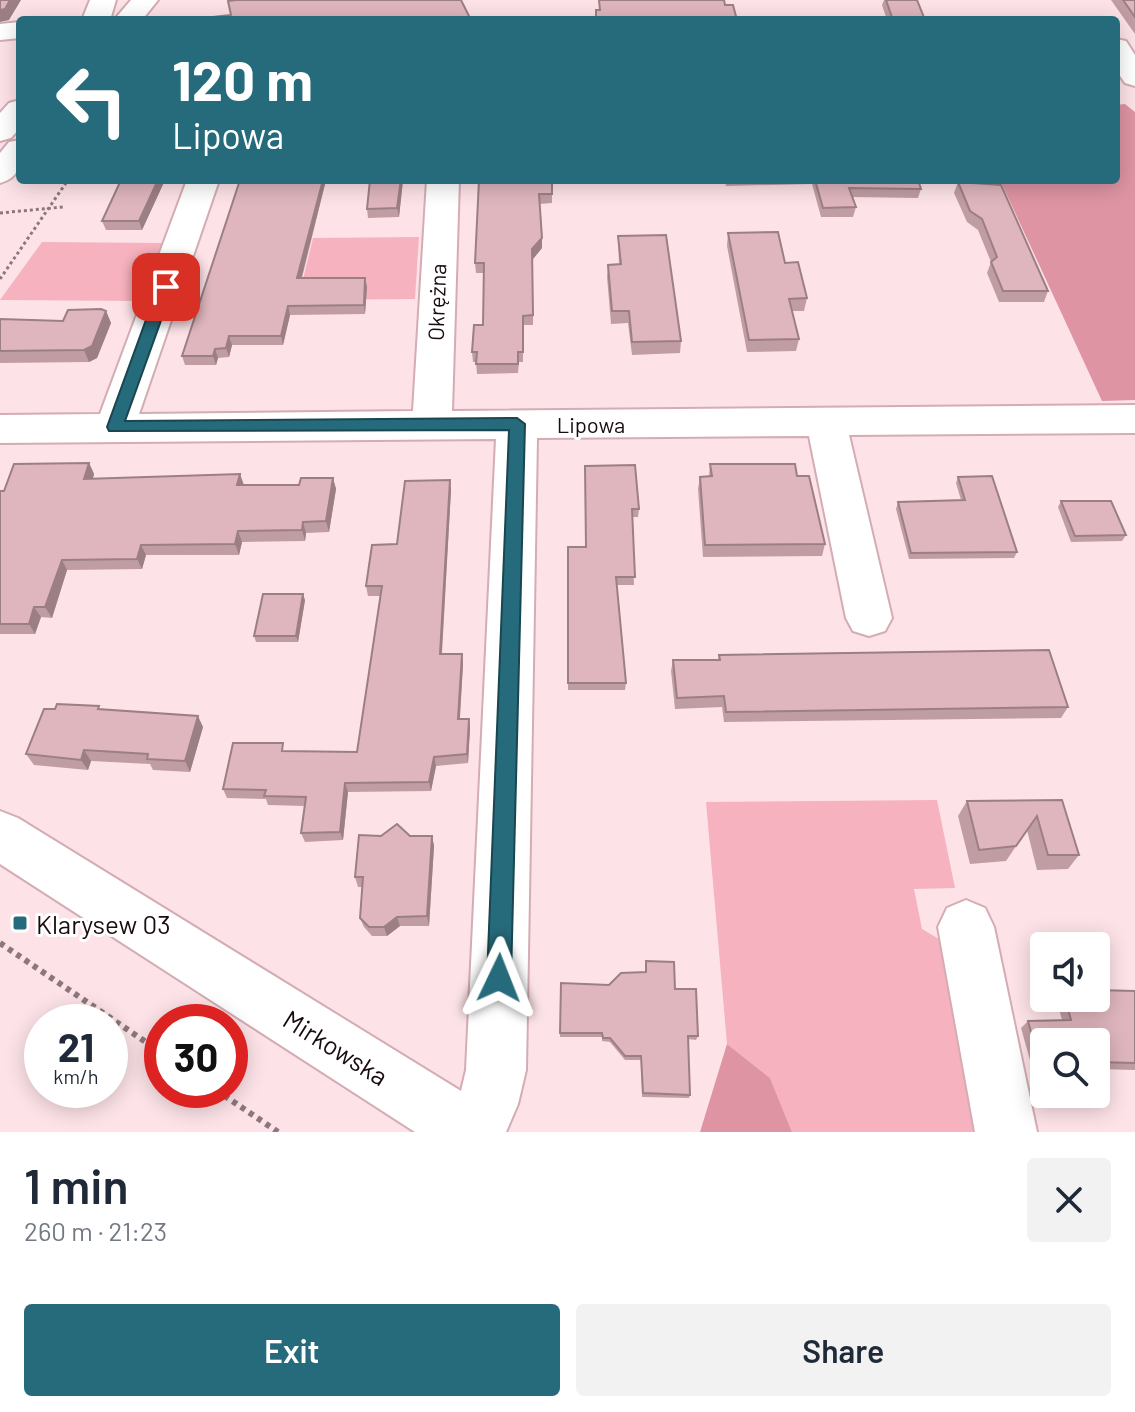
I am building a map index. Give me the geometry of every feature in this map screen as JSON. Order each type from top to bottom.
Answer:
[{"type":"street","points":[[131,16],[145,0]]},
{"type":"street","points":[[1120,53],[1135,77]]},
{"type":"street","points":[[0,132],[16,114]]},
{"type":"street","points":[[0,173],[16,154]]},
{"type":"street","points":[[115,427],[202,184]]},
{"type":"street","name":"Okrężna","points":[[432,424],[443,184]]},
{"type":"street","name":"Lipowa","points":[[0,429],[1135,419]]},
{"type":"street","points":[[826,422],[869,618]]},
{"type":"street","points":[[472,1132],[488,1104],[496,1070],[517,424]]},
{"type":"street","name":"Mirkowska","points":[[0,835],[472,1132]]},
{"type":"street","points":[[966,927],[1006,1132]]},
{"type":"path","points":[[0,279],[66,184]]},
{"type":"path","points":[[0,213],[63,207]]},
{"type":"path","points":[[0,943],[144,1041]]},
{"type":"path","points":[[243,1108],[278,1132]]},
{"type":"shaded area","points":[[1125,104],[1135,112],[1135,400],[1102,401],[1002,184],[1120,184],[1120,105]]},
{"type":"shaded area","points":[[419,237],[415,299],[298,300],[313,238]]},
{"type":"shaded area","points":[[42,242],[163,243],[142,301],[0,300]]},
{"type":"shaded area","points":[[937,800],[955,888],[914,889],[922,929],[951,946],[986,1132],[792,1132],[770,1078],[727,1044],[706,802]]},
{"type":"shaded area","points":[[727,1044],[770,1078],[792,1132],[700,1132]]},
{"type":"building","points":[[0,0],[10,0],[5,9],[0,10]]},
{"type":"building","points":[[461,0],[469,16],[222,16],[231,15],[228,1]]},
{"type":"building","points":[[599,0],[724,0],[725,5],[733,5],[736,16],[596,16],[596,10],[600,10]]},
{"type":"building","points":[[886,0],[917,0],[923,16],[892,16]]},
{"type":"building","points":[[1123,0],[1135,0],[1135,17]]},
{"type":"building","points":[[119,184],[156,184],[139,221],[102,221]]},
{"type":"building","points":[[239,184],[322,184],[297,278],[365,278],[364,305],[288,306],[281,336],[229,336],[226,348],[215,349],[213,356],[182,356]]},
{"type":"building","points":[[370,184],[400,184],[397,208],[367,209]]},
{"type":"building","points":[[479,184],[552,184],[552,194],[539,194],[542,238],[532,249],[533,315],[523,316],[523,352],[518,352],[518,364],[476,364],[477,352],[472,352],[474,325],[483,325],[484,263],[475,263]]},
{"type":"building","points":[[816,184],[919,184],[921,189],[849,188],[856,207],[823,208]]},
{"type":"building","points":[[959,184],[1001,185],[1048,291],[1003,291],[991,262],[997,257],[982,219],[970,211]]},
{"type":"building","points":[[778,232],[785,263],[798,262],[807,298],[789,299],[799,339],[749,340],[728,233]]},
{"type":"building","points":[[666,235],[681,341],[632,342],[629,311],[612,311],[608,265],[621,264],[618,236]]},
{"type":"building","points":[[68,310],[106,311],[92,346],[84,350],[0,351],[0,319],[63,321]]},
{"type":"building","points":[[89,463],[84,479],[240,474],[237,485],[299,485],[301,478],[333,478],[326,521],[303,522],[302,530],[238,531],[235,544],[141,545],[137,559],[62,560],[45,607],[34,607],[29,624],[0,624],[0,491],[4,491],[14,464]]},
{"type":"building","points":[[710,464],[795,464],[797,476],[809,476],[825,544],[705,545],[700,477],[712,476]]},
{"type":"building","points":[[635,465],[639,509],[632,509],[635,577],[616,577],[626,683],[568,683],[568,547],[586,547],[585,466]]},
{"type":"building","points":[[992,476],[1017,552],[911,553],[898,502],[965,500],[958,477]]},
{"type":"building","points":[[450,480],[440,654],[462,654],[458,719],[469,719],[467,754],[434,757],[429,782],[345,783],[340,832],[301,833],[306,797],[264,796],[266,790],[223,789],[233,743],[283,743],[282,751],[357,752],[382,586],[366,586],[372,545],[397,544],[405,481]]},
{"type":"building","points":[[1061,501],[1111,501],[1126,535],[1075,536]]},
{"type":"building","points":[[263,594],[303,594],[296,636],[254,636]]},
{"type":"building","points":[[1049,650],[1068,707],[726,712],[724,696],[677,698],[673,660],[720,660],[719,655]]},
{"type":"building","points":[[57,704],[198,716],[185,761],[147,759],[148,754],[84,750],[81,760],[26,754],[44,709],[55,709]]},
{"type":"building","points":[[1062,800],[1079,855],[1048,855],[1037,816],[1016,846],[979,850],[967,801]]},
{"type":"building","points":[[397,824],[410,836],[432,836],[427,916],[397,917],[384,927],[369,927],[360,918],[363,877],[355,877],[359,835],[381,836]]},
{"type":"building","points":[[646,961],[674,962],[675,989],[696,989],[698,1036],[688,1036],[690,1095],[643,1093],[641,1056],[625,1056],[610,1038],[603,1038],[602,1033],[560,1033],[561,983],[609,985],[621,973],[646,972]]},
{"type":"building","points":[[1110,990],[1135,991],[1135,1063],[1110,1062],[1110,1028],[1030,1028],[1028,1021],[1071,1020],[1069,1012],[1110,1012]]},
{"type":"place","name":"Klarysew 03","points":[[20,923]]},
{"type":"route","points":[[166,287],[115,427],[517,424],[499,978]]}]
